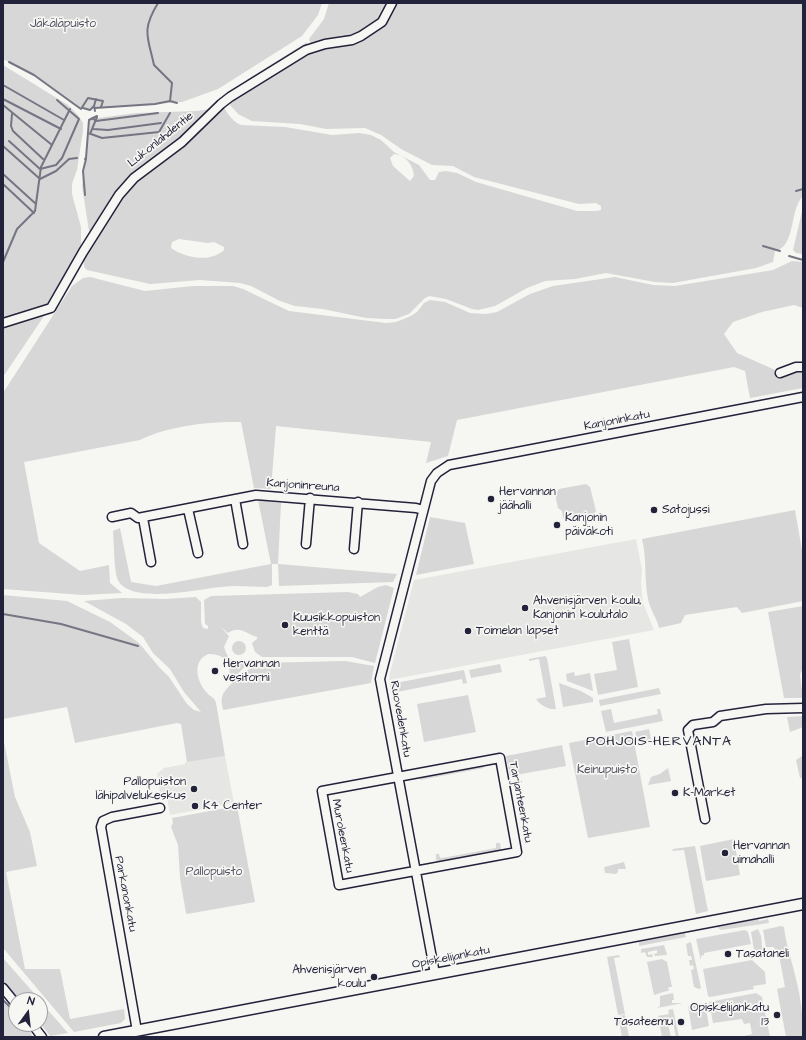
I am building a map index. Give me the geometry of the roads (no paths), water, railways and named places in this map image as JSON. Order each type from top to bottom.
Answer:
[{"type":"main road","name":"Opiskelijankatu","points":[[104,1037],[803,904]]},
{"type":"street","name":"Lukonlahdentie","points":[[3,323],[50,308],[83,252],[124,189],[134,178],[193,132],[221,104],[306,50],[326,44],[352,40],[361,36],[382,22],[392,3]]},
{"type":"street","points":[[780,373],[796,367],[803,367]]},
{"type":"street","name":"Kanjoninkatu","points":[[437,473],[450,465],[803,397]]},
{"type":"street","name":"Ruovedenkatu","points":[[435,974],[380,679],[431,481],[437,473]]},
{"type":"street","name":"Kanjoninreuna","points":[[112,517],[132,513],[138,518],[143,518],[261,495],[358,502],[423,510]]},
{"type":"street","points":[[306,544],[310,498]]},
{"type":"street","points":[[235,499],[243,544]]},
{"type":"street","points":[[354,549],[358,502]]},
{"type":"street","points":[[188,509],[198,553]]},
{"type":"street","points":[[143,518],[150,562]]},
{"type":"street","points":[[705,819],[688,730],[693,725],[713,722],[720,716],[772,708],[803,708]]},
{"type":"street","name":"Tarjanteenkatu","points":[[398,777],[500,758],[518,852],[416,871]]},
{"type":"street","name":"Muroleenkatu","points":[[398,777],[322,791],[339,885],[416,871]]},
{"type":"street","name":"Parkanonkatu","points":[[138,1031],[101,827],[103,821],[112,817],[160,808]]},
{"type":"waterway","points":[[95,108],[155,104],[170,101],[172,83],[154,65],[147,34],[149,21],[158,3]]},
{"type":"waterway","points":[[9,62],[34,75],[74,104]]},
{"type":"waterway","points":[[3,85],[64,120]]},
{"type":"waterway","points":[[74,104],[81,109],[88,98],[103,101],[101,107]]},
{"type":"waterway","points":[[3,99],[61,129]]},
{"type":"waterway","points":[[95,111],[94,106],[96,99]]},
{"type":"waterway","points":[[9,141],[40,169],[56,165],[62,158],[79,119],[57,100]]},
{"type":"waterway","points":[[170,101],[177,103]]},
{"type":"waterway","points":[[3,105],[52,145]]},
{"type":"waterway","points":[[83,108],[90,110],[94,106]]},
{"type":"waterway","points":[[3,262],[17,229],[35,211],[41,167],[70,109]]},
{"type":"waterway","points":[[92,118],[96,121],[158,113]]},
{"type":"waterway","points":[[91,134],[102,138],[159,132],[170,113]]},
{"type":"waterway","points":[[12,114],[11,126],[13,131],[43,159]]},
{"type":"waterway","points":[[85,159],[89,120],[97,116]]},
{"type":"waterway","points":[[90,134],[97,117]]},
{"type":"waterway","points":[[93,129],[108,130],[161,123]]},
{"type":"waterway","points":[[3,146],[40,179],[56,171],[69,159],[77,158]]},
{"type":"waterway","points":[[85,195],[83,171],[86,159]]},
{"type":"waterway","points":[[3,174],[36,204]]},
{"type":"waterway","points":[[3,184],[34,213]]},
{"type":"waterway","points":[[796,191],[803,189]]},
{"type":"waterway","points":[[763,246],[780,251]]},
{"type":"waterway","points":[[789,256],[803,260]]},
{"type":"waterway","points":[[3,614],[61,624],[138,646]]},
{"type":"waterway","points":[[3,1000],[8,1005]]},
{"type":"place","name":"Hervannan jäähalli","points":[[491,499]]},
{"type":"place","name":"Satojussi","points":[[654,510]]},
{"type":"place","name":"Kanjonin päiväkoti","points":[[557,525]]},
{"type":"place","name":"Ahvenisjärven koulu, Kanjonin koulutalo","points":[[525,608]]},
{"type":"place","name":"Kuusikkopuiston kenttä","points":[[285,625]]},
{"type":"place","name":"Toimelan lapset","points":[[468,631]]},
{"type":"place","name":"Hervannan vesitorni","points":[[215,671]]},
{"type":"place","name":"Pallopuiston lähipalvelukeskus","points":[[194,789]]},
{"type":"place","name":"K-Market","points":[[675,793]]},
{"type":"place","name":"K4 Center","points":[[195,806]]},
{"type":"place","name":"Hervannan uimahalli","points":[[725,853]]},
{"type":"place","name":"Tasataneli","points":[[728,954]]},
{"type":"place","name":"Ahvenisjärven koulu","points":[[374,977]]},
{"type":"place","name":"Opiskelijankatu 13","points":[[777,1015]]},
{"type":"place","name":"Tasateemu","points":[[681,1022]]},
{"type":"district","name":"POHJOIS-HERVANTA","points":[[659,742]]},
{"type":"park label","name":"Jäkäläpuisto","points":[[63,24]]},
{"type":"park label","name":"Keinupuisto","points":[[607,770]]},
{"type":"park label","name":"Pallopuisto","points":[[214,872]]}]
